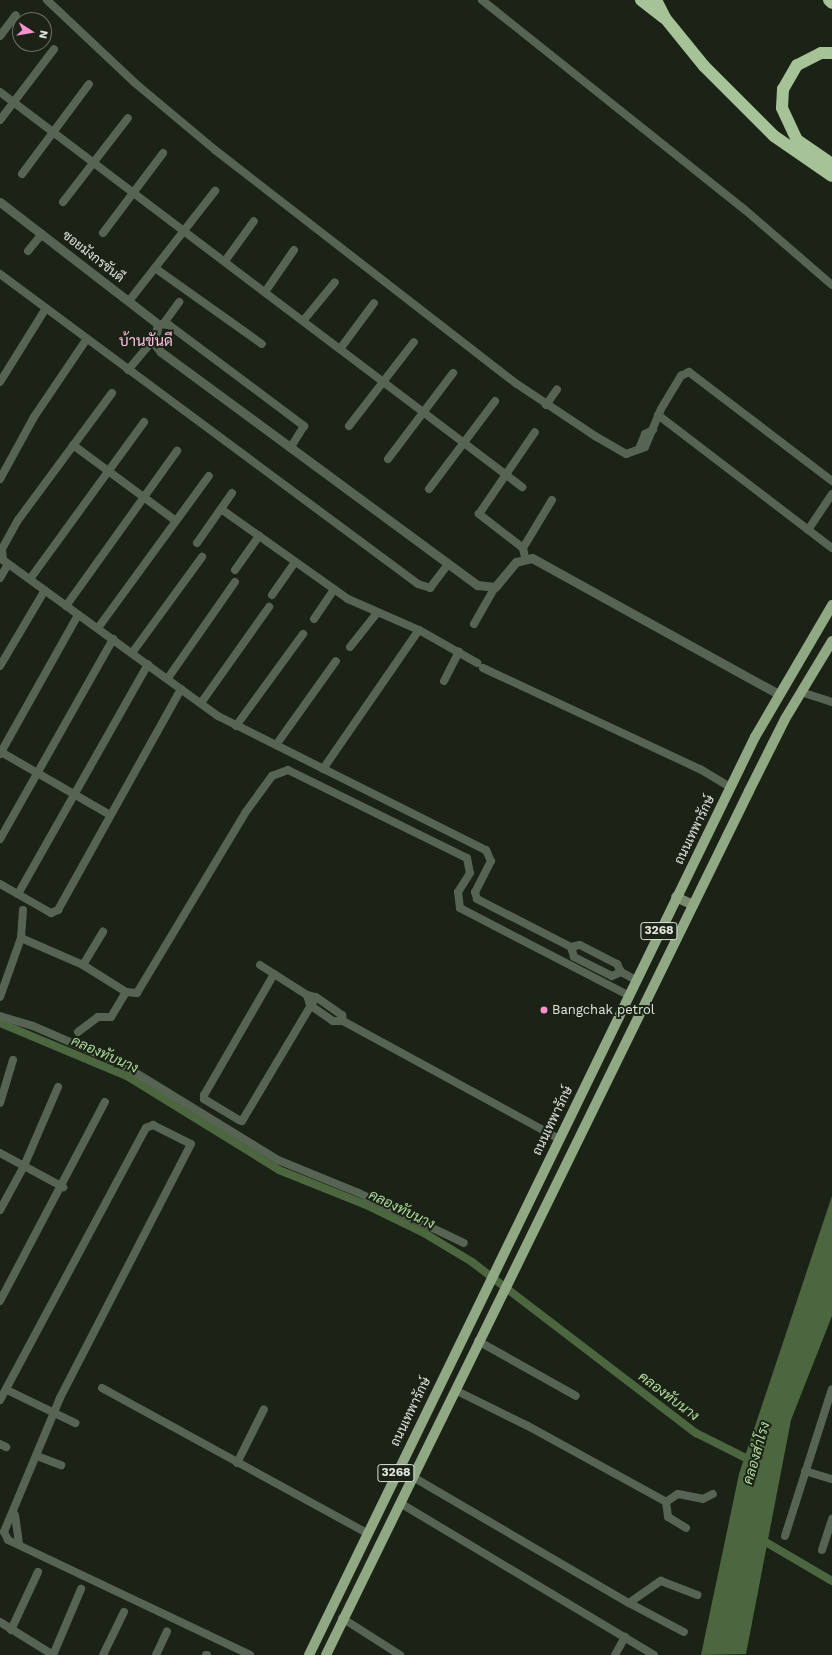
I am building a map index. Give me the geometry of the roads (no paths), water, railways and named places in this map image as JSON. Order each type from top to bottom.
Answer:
[{"type":"highway","points":[[641,0],[665,18]]},
{"type":"highway","points":[[656,0],[665,18],[704,66],[774,136],[832,176]]},
{"type":"highway","points":[[829,0],[832,3]]},
{"type":"highway","points":[[832,52],[821,53],[797,65],[783,89],[782,108],[797,140],[832,164]]},
{"type":"main road","name":"ถนนเทพารักษ์","points":[[309,1655],[484,1291],[730,787],[778,694],[832,605]]},
{"type":"main road","name":"3268","points":[[326,1655],[342,1618],[413,1477],[478,1341],[692,905],[802,692],[832,642]]},
{"type":"main road","points":[[676,897],[692,905]]},
{"type":"street","points":[[47,0],[135,83],[215,150],[546,405],[621,452],[645,447],[658,415],[681,376],[689,372],[832,481]]},
{"type":"street","points":[[482,0],[744,209],[832,285]]},
{"type":"street","points":[[0,36],[12,21]]},
{"type":"street","points":[[0,120],[54,49]]},
{"type":"street","points":[[22,174],[89,84]]},
{"type":"street","points":[[0,92],[522,487]]},
{"type":"street","points":[[63,202],[128,118]]},
{"type":"street","points":[[103,233],[163,153]]},
{"type":"street","points":[[129,301],[216,191]]},
{"type":"street","name":"ซอยมังกรขันดี","points":[[0,202],[161,324]]},
{"type":"street","points":[[225,262],[254,221]]},
{"type":"street","points":[[28,251],[42,234]]},
{"type":"street","points":[[265,292],[294,250]]},
{"type":"street","points":[[155,268],[262,344]]},
{"type":"street","points":[[1,278],[46,308],[86,340],[418,584],[430,588],[448,564]]},
{"type":"street","points":[[304,321],[335,282]]},
{"type":"street","points":[[128,370],[154,339],[161,324],[179,302]]},
{"type":"street","points":[[340,349],[374,303]]},
{"type":"street","points":[[0,382],[46,308]]},
{"type":"street","points":[[161,324],[304,426],[290,448]]},
{"type":"street","points":[[154,339],[161,352],[448,564],[477,585],[495,587]]},
{"type":"street","points":[[0,479],[34,417],[86,340]]},
{"type":"street","points":[[349,426],[414,342]]},
{"type":"street","points":[[388,458],[453,373]]},
{"type":"street","points":[[546,405],[557,389]]},
{"type":"street","points":[[112,393],[73,445],[5,542],[1,555],[8,564],[168,678],[181,689],[236,726],[486,850],[491,861],[474,897],[571,947],[580,945],[617,964],[621,972],[636,980]]},
{"type":"street","points":[[429,489],[463,442],[495,402]]},
{"type":"street","points":[[658,415],[832,548]]},
{"type":"street","points":[[30,580],[144,422]]},
{"type":"street","points":[[525,557],[523,548],[479,514],[503,474],[534,432]]},
{"type":"street","points":[[73,445],[176,521]]},
{"type":"street","points":[[66,606],[143,497],[177,452]]},
{"type":"street","points":[[98,628],[209,476]]},
{"type":"street","points":[[197,543],[232,493]]},
{"type":"street","points":[[808,530],[832,494]]},
{"type":"street","points":[[523,548],[552,500]]},
{"type":"street","points":[[221,509],[334,589],[377,613],[419,630],[480,665],[700,769],[730,787]]},
{"type":"street","points":[[234,570],[259,536]]},
{"type":"street","points":[[132,653],[202,557]]},
{"type":"street","points":[[474,624],[495,587],[516,562],[525,557],[532,558],[778,694]]},
{"type":"street","points":[[272,595],[295,562]]},
{"type":"street","points":[[0,578],[8,564]]},
{"type":"street","points":[[168,678],[235,582]]},
{"type":"street","points":[[314,619],[334,589]]},
{"type":"street","points":[[0,666],[44,590]]},
{"type":"street","points":[[201,703],[269,607]]},
{"type":"street","points":[[350,647],[377,613]]},
{"type":"street","points":[[78,614],[1,753],[110,815]]},
{"type":"street","points":[[323,769],[419,630]]},
{"type":"street","points":[[236,726],[303,634]]},
{"type":"street","points":[[0,839],[113,639]]},
{"type":"street","points":[[444,681],[459,652]]},
{"type":"street","points":[[276,745],[336,661]]},
{"type":"street","points":[[18,894],[148,664]]},
{"type":"street","points":[[0,884],[51,912],[58,910],[181,689]]},
{"type":"street","points":[[802,692],[832,702]]},
{"type":"street","points":[[21,938],[83,965],[126,992],[137,993],[146,982],[244,813],[267,781],[282,770],[312,780],[467,858],[470,872],[458,892],[460,908],[628,995]]},
{"type":"street","points":[[0,997],[21,938],[23,910]]},
{"type":"street","points":[[83,965],[103,932]]},
{"type":"street","points":[[571,947],[574,957],[612,976],[621,972]]},
{"type":"street","points":[[260,965],[307,995],[316,997],[342,1015],[343,1021]]},
{"type":"street","points":[[274,974],[205,1092],[204,1099],[242,1121],[316,997]]},
{"type":"street","points":[[78,1032],[98,1017],[111,1017],[126,992]]},
{"type":"street","points":[[307,995],[310,1005],[333,1021],[343,1021],[559,1139]]},
{"type":"street","points":[[0,1016],[38,1028],[123,1065],[278,1160],[359,1193],[464,1243]]},
{"type":"street","points":[[0,1102],[13,1060]]},
{"type":"street","points":[[0,1210],[24,1166],[58,1087]]},
{"type":"street","points":[[0,1301],[63,1187],[104,1102]]},
{"type":"street","points":[[0,1400],[7,1390],[146,1128],[153,1125],[186,1141],[191,1149],[53,1414],[15,1515],[4,1532],[8,1540],[250,1655]]},
{"type":"street","points":[[0,1153],[63,1187]]},
{"type":"street","points":[[478,1341],[576,1396]]},
{"type":"street","points":[[102,1388],[367,1533]]},
{"type":"street","points":[[785,1536],[832,1388]]},
{"type":"street","points":[[7,1390],[53,1414],[75,1423]]},
{"type":"street","points":[[455,1390],[528,1426],[666,1502]]},
{"type":"street","points":[[237,1463],[264,1410]]},
{"type":"street","points":[[37,1456],[61,1465]]},
{"type":"street","points":[[805,1471],[832,1480]]},
{"type":"street","points":[[413,1477],[629,1603],[684,1632]]},
{"type":"street","points":[[666,1502],[678,1494],[703,1499],[713,1494]]},
{"type":"street","points":[[666,1502],[668,1517],[686,1528]]},
{"type":"street","points":[[400,1503],[654,1655]]},
{"type":"street","points":[[15,1515],[19,1544]]},
{"type":"street","points":[[822,1550],[832,1519]]},
{"type":"street","points":[[11,1630],[38,1572]]},
{"type":"street","points":[[629,1603],[661,1580],[697,1595]]},
{"type":"street","points":[[0,1622],[53,1655],[81,1589]]},
{"type":"street","points":[[103,1655],[124,1612]]},
{"type":"street","points":[[342,1618],[400,1655]]},
{"type":"street","points":[[156,1655],[167,1631]]},
{"type":"street","points":[[615,1655],[625,1637]]},
{"type":"water","name":"คลองสำโรง","points":[[832,1196],[832,1316],[791,1420],[746,1654],[701,1655],[739,1474]]},
{"type":"waterway","name":"คลองทับนาง","points":[[0,1023],[127,1076],[279,1170],[364,1204],[424,1233],[472,1262],[696,1433],[754,1462]]},
{"type":"waterway","points":[[757,1537],[832,1581]]},
{"type":"place","name":"Bangchak petrol","points":[[544,1010]]},
{"type":"district","name":"บ้านขันดี","points":[[146,342]]}]
